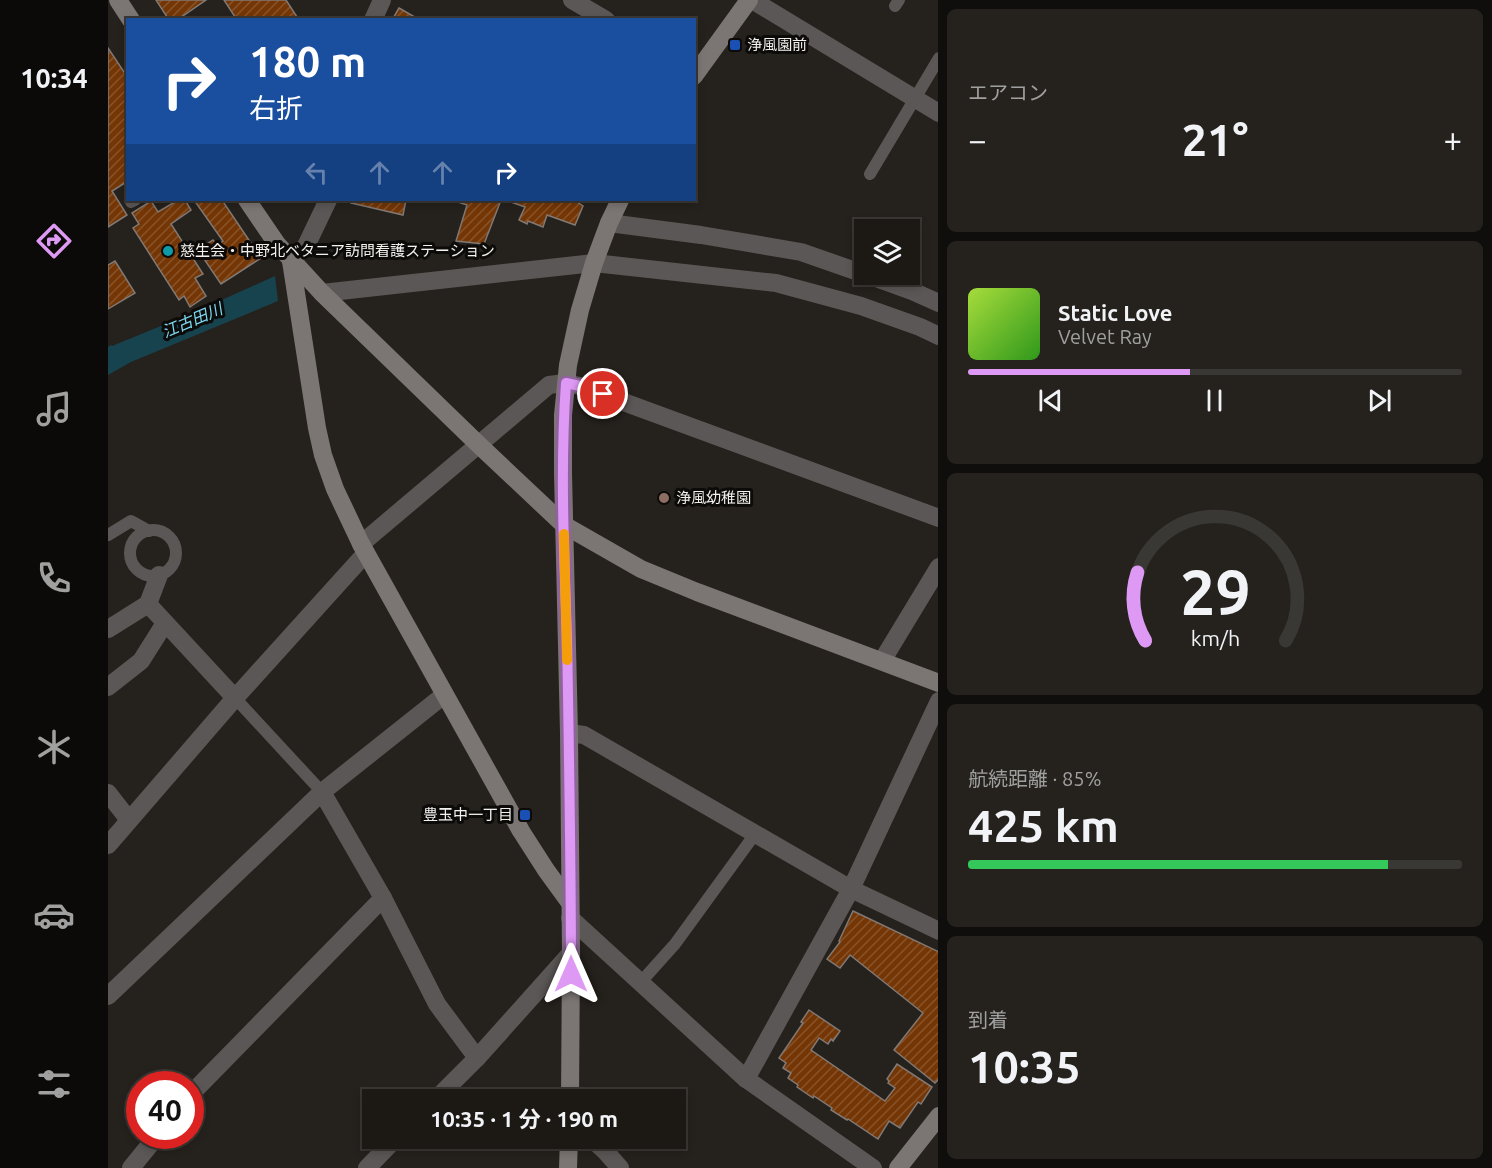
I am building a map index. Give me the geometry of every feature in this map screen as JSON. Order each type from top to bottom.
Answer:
[{"type":"street","points":[[118,0],[130,18]]},
{"type":"street","points":[[374,18],[382,0]]},
{"type":"street","points":[[572,0],[603,18]]},
{"type":"street","points":[[696,73],[750,0],[938,112]]},
{"type":"street","points":[[248,201],[292,265],[564,525],[641,569],[938,682]]},
{"type":"street","points":[[328,201],[306,246],[292,265],[323,455],[335,489],[363,548],[444,695],[521,831],[570,911],[640,983],[746,1080],[873,1168]]},
{"type":"street","points":[[570,1089],[569,733],[563,415],[568,365],[580,310],[594,263],[620,201]]},
{"type":"street","points":[[609,223],[701,235],[801,252],[854,271]]},
{"type":"street","points":[[322,293],[594,263],[776,283],[861,306],[938,336]]},
{"type":"street","points":[[895,285],[938,303]]},
{"type":"street","points":[[108,845],[363,548],[478,444],[549,385],[566,383],[580,386],[938,518]]},
{"type":"street","points":[[882,661],[938,569]]},
{"type":"street","points":[[108,629],[148,604],[159,575]]},
{"type":"street","points":[[148,604],[235,698]]},
{"type":"street","points":[[108,687],[141,661],[165,623]]},
{"type":"street","points":[[108,996],[322,792],[444,695]]},
{"type":"street","points":[[746,1080],[851,889],[938,703]]},
{"type":"street","points":[[569,733],[584,735],[851,889],[938,931]]},
{"type":"street","points":[[322,792],[383,898],[437,1004],[477,1058]]},
{"type":"street","points":[[108,793],[129,820]]},
{"type":"street","points":[[204,1081],[383,898]]},
{"type":"street","points":[[446,1089],[477,1058],[571,953]]},
{"type":"street","points":[[898,1168],[938,1117]]},
{"type":"street","points":[[132,1168],[147,1149]]},
{"type":"street","points":[[367,1168],[385,1149]]},
{"type":"street","points":[[568,1168],[569,1149]]},
{"type":"street","points":[[603,1149],[620,1168]]},
{"type":"lane","points":[[870,174],[938,60]]},
{"type":"lane","points":[[108,535],[131,521],[148,531]]},
{"type":"lane","points":[[148,531],[164,533],[174,544],[176,552],[172,567],[159,575],[152,576],[138,571],[131,559],[132,544],[142,533],[148,531]]},
{"type":"lane","points":[[235,698],[322,792]]},
{"type":"lane","points":[[640,983],[675,944],[755,834]]},
{"type":"water","name":"江古田川","points":[[275,276],[278,301],[131,362],[108,375],[108,347],[111,345],[195,312]]},
{"type":"building","points":[[156,0],[206,0],[180,18],[168,18]]},
{"type":"building","points":[[224,0],[286,0],[298,18],[236,18]]},
{"type":"building","points":[[399,8],[416,18],[393,18]]},
{"type":"building","points":[[108,48],[126,75],[126,182],[112,191],[127,215],[108,227]]},
{"type":"building","name":"慈生会・中野北ベタニア訪問看護ステーション","points":[[151,201],[158,212],[176,201],[186,201],[191,210],[171,224],[203,274],[195,278],[206,296],[190,307],[184,296],[179,300],[133,228],[139,224],[132,213]]},
{"type":"building","points":[[195,201],[223,201],[261,258],[221,284],[198,250],[213,240],[217,245],[223,241]]},
{"type":"building","points":[[352,201],[406,201],[403,215],[351,203]]},
{"type":"building","points":[[455,201],[501,201],[484,244],[456,241],[467,205]]},
{"type":"building","points":[[508,201],[576,201],[583,206],[575,225],[547,215],[543,227],[519,220],[525,207]]},
{"type":"building","points":[[115,261],[135,293],[108,309],[108,265]]},
{"type":"building","points":[[853,911],[938,952],[938,1080],[935,1083],[894,1050],[923,1013],[850,955],[840,968],[827,959],[839,941]]},
{"type":"building","points":[[809,1010],[840,1031],[828,1044],[819,1038],[811,1050],[885,1101],[895,1088],[888,1083],[887,1079],[897,1064],[932,1087],[921,1104],[918,1102],[900,1128],[889,1121],[878,1139],[831,1110],[832,1108],[814,1096],[813,1098],[788,1078],[791,1073],[783,1068],[786,1063],[779,1058],[803,1023],[801,1022]]},
{"type":"slow traffic","points":[[564,534],[567,660]]},
{"type":"place","name":"浄風園前","points":[[735,45]]},
{"type":"place","name":"慈生会・中野北ベタニア訪問看護ステーション","points":[[168,251]]},
{"type":"place","name":"浄風幼稚園","points":[[664,498]]},
{"type":"place","name":"豊玉中一丁目","points":[[525,815]]},
{"type":"route","points":[[571,974],[563,415],[566,383],[603,394]]}]
